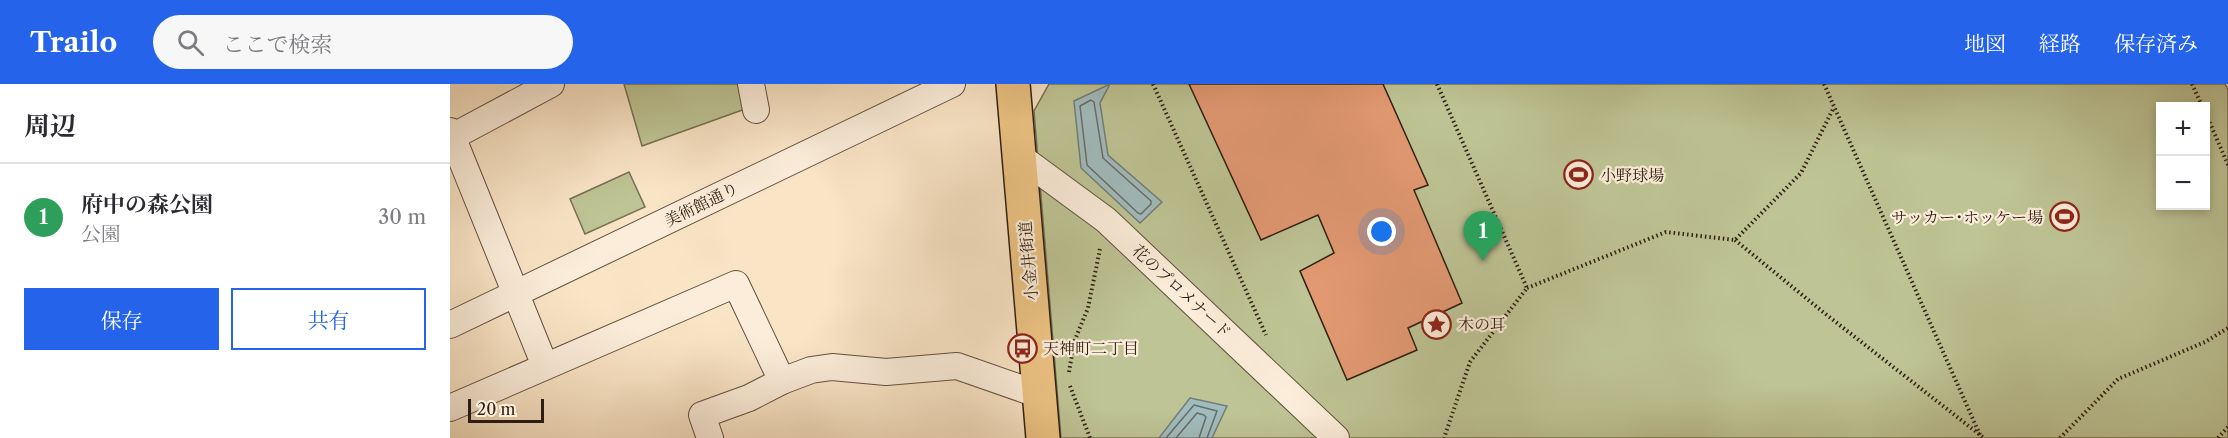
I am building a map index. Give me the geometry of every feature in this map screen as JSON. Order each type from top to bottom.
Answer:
[{"type":"main road","name":"小金井街道","points":[[1013,84],[1043,438]]},
{"type":"street","points":[[545,366],[451,134],[551,84]]},
{"type":"street","points":[[751,84],[756,110]]},
{"type":"street","name":"美術館通り","points":[[450,325],[952,84]]},
{"type":"street","name":"花のプロメナード","points":[[1019,156],[1107,220],[1336,438]]},
{"type":"street","points":[[450,408],[736,284],[782,381]]},
{"type":"street","points":[[710,438],[702,415],[749,398],[782,381],[811,370],[832,367],[886,372],[957,366],[1040,395]]},
{"type":"path","points":[[1152,84],[1269,342]]},
{"type":"path","points":[[1437,84],[1527,288]]},
{"type":"path","points":[[1824,84],[1982,436]]},
{"type":"path","points":[[2192,84],[2200,102]]},
{"type":"path","points":[[1735,240],[1801,173],[1834,106]]},
{"type":"path","points":[[2210,125],[2228,165]]},
{"type":"path","points":[[1090,438],[1070,387],[1069,366],[1074,342],[1088,308],[1107,220]]},
{"type":"path","points":[[1444,438],[1470,362],[1527,288],[1666,232],[1735,240],[1982,436]]},
{"type":"path","points":[[2060,438],[2118,379],[2205,342],[2228,328]]},
{"type":"path","points":[[2218,438],[2228,427]]},
{"type":"green space","points":[[624,84],[742,84],[748,108],[642,146]]},
{"type":"green space","points":[[1049,84],[2225,84],[2228,90],[2228,438],[1061,438],[1034,111]]},
{"type":"green space","points":[[629,172],[645,207],[585,234],[570,199]]},
{"type":"water","points":[[1110,84],[1100,103],[1108,155],[1162,202],[1140,223],[1081,168],[1074,101]]},
{"type":"water","points":[[1190,398],[1227,406],[1212,438],[1159,438]]},
{"type":"building","points":[[1189,84],[1383,84],[1428,185],[1414,190],[1462,303],[1408,328],[1417,350],[1347,380],[1300,271],[1334,253],[1318,215],[1261,240]]},
{"type":"place","name":"小野球場","points":[[1579,175]]},
{"type":"place","name":"サッカー･ホッケー場","points":[[2064,217]]},
{"type":"place","name":"府中の森公園","points":[[1483,261]]},
{"type":"place","name":"木の耳","points":[[1437,324]]},
{"type":"place","name":"天神町二丁目","points":[[1022,348]]}]
